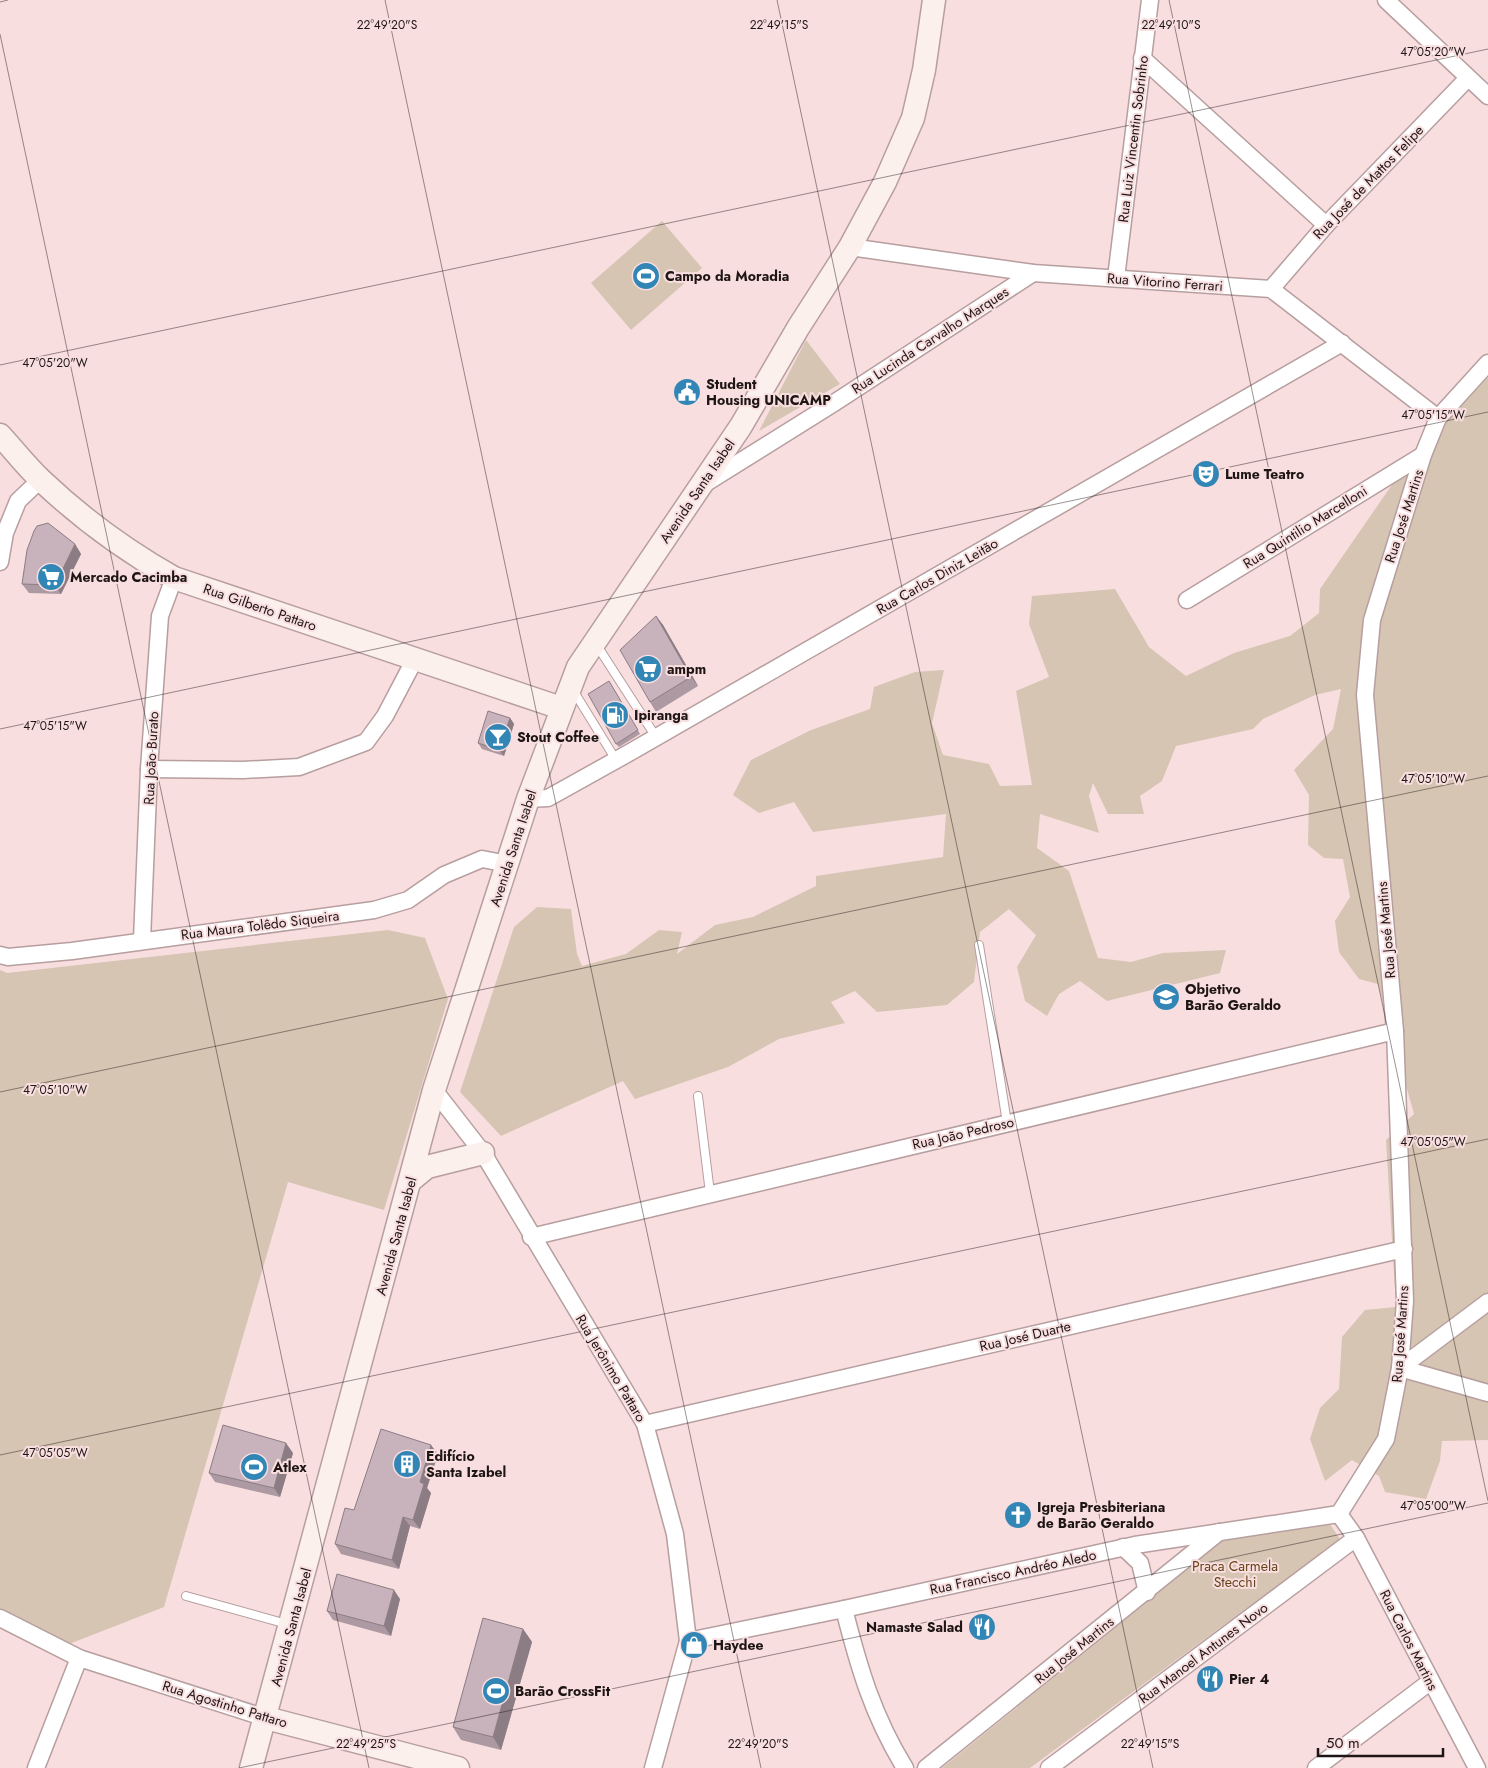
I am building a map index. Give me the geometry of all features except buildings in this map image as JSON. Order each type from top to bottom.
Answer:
[{"type":"main road","name":"Avenida Santa Isabel","points":[[251,1768],[292,1626],[434,1090],[528,799],[561,708],[578,667],[741,426],[798,328],[850,247],[885,182],[913,118],[924,70],[934,0]]},
{"type":"main road","name":"Rua Gilberto Pattaro","points":[[0,435],[40,480],[117,542],[174,578],[561,708]]},
{"type":"main road","points":[[410,1181],[427,1167],[483,1153]]},
{"type":"main road","name":"Rua Agostinho Pattaro","points":[[266,1718],[458,1768]]},
{"type":"street","name":"Rua Luiz Vincentin Sobrinho","points":[[1116,278],[1150,0]]},
{"type":"street","points":[[1386,0],[1488,96]]},
{"type":"street","points":[[1142,58],[1326,225]]},
{"type":"street","name":"Rua José de Mattos Felipe","points":[[1271,289],[1326,225],[1468,78]]},
{"type":"street","name":"Rua Vitorino Ferrari","points":[[850,247],[1033,273],[1271,289]]},
{"type":"street","name":"Rua Lucinda Carvalho Marques","points":[[700,486],[834,403],[1033,273]]},
{"type":"street","points":[[1271,289],[1438,418]]},
{"type":"street","name":"Rua Carlos Diniz Leitão","points":[[528,799],[548,798],[656,738],[1342,343]]},
{"type":"street","name":"Rua José Martins","points":[[1339,1514],[1386,1439],[1400,1368],[1405,1301],[1395,1031],[1365,695],[1372,620],[1423,454],[1438,418],[1488,363]]},
{"type":"street","name":"Rua Quintilio Marcelloni","points":[[1186,600],[1423,454]]},
{"type":"street","points":[[0,562],[5,532],[18,501],[40,480]]},
{"type":"street","name":"Rua João Burato","points":[[142,940],[160,616],[174,578]]},
{"type":"street","points":[[150,769],[243,770],[299,767],[366,742],[385,716],[415,659]]},
{"type":"street","name":"Rua Maura Tolêdo Siqueira","points":[[0,955],[8,957],[72,951],[374,910],[408,900],[444,875],[482,859],[508,864]]},
{"type":"street","name":"Rua João Pedroso","points":[[531,1237],[1395,1031]]},
{"type":"street","name":"Rua Jerônimo Pattaro","points":[[434,1090],[483,1153],[531,1237],[645,1424],[675,1534],[688,1640],[652,1768]]},
{"type":"street","name":"Rua José Duarte","points":[[645,1424],[1404,1249]]},
{"type":"street","points":[[1400,1368],[1488,1302]]},
{"type":"street","points":[[1400,1368],[1488,1393]]},
{"type":"street","name":"Rua Francisco Andréo Aledo","points":[[688,1640],[844,1609],[1123,1548],[1220,1530],[1339,1514]]},
{"type":"street","name":"Rua Carlos Martins","points":[[1339,1514],[1356,1538],[1476,1768]]},
{"type":"street","name":"Rua José Martins","points":[[926,1768],[1147,1592],[1220,1530]]},
{"type":"street","name":"Rua Manoel Antunes Novo","points":[[1049,1768],[1356,1538]]},
{"type":"street","points":[[1123,1548],[1140,1563],[1147,1592]]},
{"type":"street","points":[[844,1609],[867,1689],[885,1736],[906,1768]]},
{"type":"street","name":"Rua Agostinho Pattaro","points":[[0,1618],[79,1658],[266,1718]]},
{"type":"street","points":[[36,1768],[79,1658]]},
{"type":"street","points":[[1316,1768],[1431,1681]]},
{"type":"lane","points":[[595,642],[656,738]]},
{"type":"lane","points":[[570,686],[616,760]]},
{"type":"lane","points":[[979,945],[1007,1123]]},
{"type":"lane","points":[[698,1096],[710,1193]]},
{"type":"lane","points":[[186,1596],[292,1626]]},
{"type":"green space","name":"Campo da Moradia","points":[[662,221],[702,268],[631,330],[591,283]]},
{"type":"green space","points":[[806,340],[840,384],[759,431]]},
{"type":"green space","points":[[1488,363],[1488,1440],[1442,1441],[1440,1461],[1426,1499],[1385,1492],[1379,1476],[1352,1460],[1325,1481],[1310,1439],[1320,1408],[1339,1389],[1342,1337],[1365,1310],[1396,1307],[1386,1140],[1414,1114],[1378,984],[1359,979],[1339,952],[1335,921],[1350,897],[1343,859],[1324,858],[1308,845],[1309,795],[1294,770],[1333,729],[1341,689],[1315,695],[1263,719],[1253,729],[1176,746],[1162,781],[1140,796],[1144,814],[1108,814],[1093,783],[1089,796],[1099,833],[1040,814],[1037,848],[1069,871],[1098,958],[1131,962],[1163,953],[1226,950],[1220,973],[1107,1001],[1080,981],[1059,994],[1047,1016],[1025,1001],[1017,967],[1036,935],[1009,909],[980,932],[974,982],[947,1005],[877,1012],[855,991],[831,1002],[845,1023],[779,1039],[728,1067],[635,1099],[623,1081],[501,1136],[460,1092],[514,927],[537,907],[571,909],[577,954],[582,966],[626,954],[659,930],[682,932],[677,954],[715,925],[753,917],[816,886],[816,876],[943,857],[946,814],[813,832],[794,802],[759,813],[733,795],[751,760],[811,730],[870,709],[874,687],[915,672],[944,670],[932,723],[943,755],[989,764],[1000,786],[1032,785],[1016,691],[1049,677],[1029,624],[1032,596],[1115,589],[1149,647],[1186,676],[1234,653],[1290,636],[1319,613],[1320,589],[1438,418]]},
{"type":"green space","points":[[388,930],[425,938],[448,999],[384,1210],[288,1182],[164,1607],[64,1646],[0,1614],[0,970],[7,973]]},
{"type":"green space","name":"Praca Carmela Stecchi","points":[[1329,1523],[1340,1539],[1030,1768],[942,1768],[1225,1539]]},
{"type":"place","name":"Campo da Moradia","points":[[646,276]]},
{"type":"place","name":"Student Housing UNICAMP","points":[[687,392]]},
{"type":"place","name":"Lume Teatro","points":[[1206,474]]},
{"type":"place","name":"Mercado Cacimba","points":[[51,577]]},
{"type":"place","name":"ampm","points":[[648,669]]},
{"type":"place","name":"Ipiranga","points":[[615,715]]},
{"type":"place","name":"Stout Coffee","points":[[498,737]]},
{"type":"place","name":"Objetivo Barão Geraldo","points":[[1166,997]]},
{"type":"place","name":"Edifício Santa Izabel","points":[[407,1464]]},
{"type":"place","name":"Atlex","points":[[254,1467]]},
{"type":"place","name":"Igreja Presbiteriana de Barão Geraldo","points":[[1018,1515]]},
{"type":"place","name":"Namaste Salad","points":[[982,1627]]},
{"type":"place","name":"Haydee","points":[[694,1645]]},
{"type":"place","name":"Pier 4","points":[[1210,1679]]},
{"type":"place","name":"Barão CrossFit","points":[[496,1691]]}]
